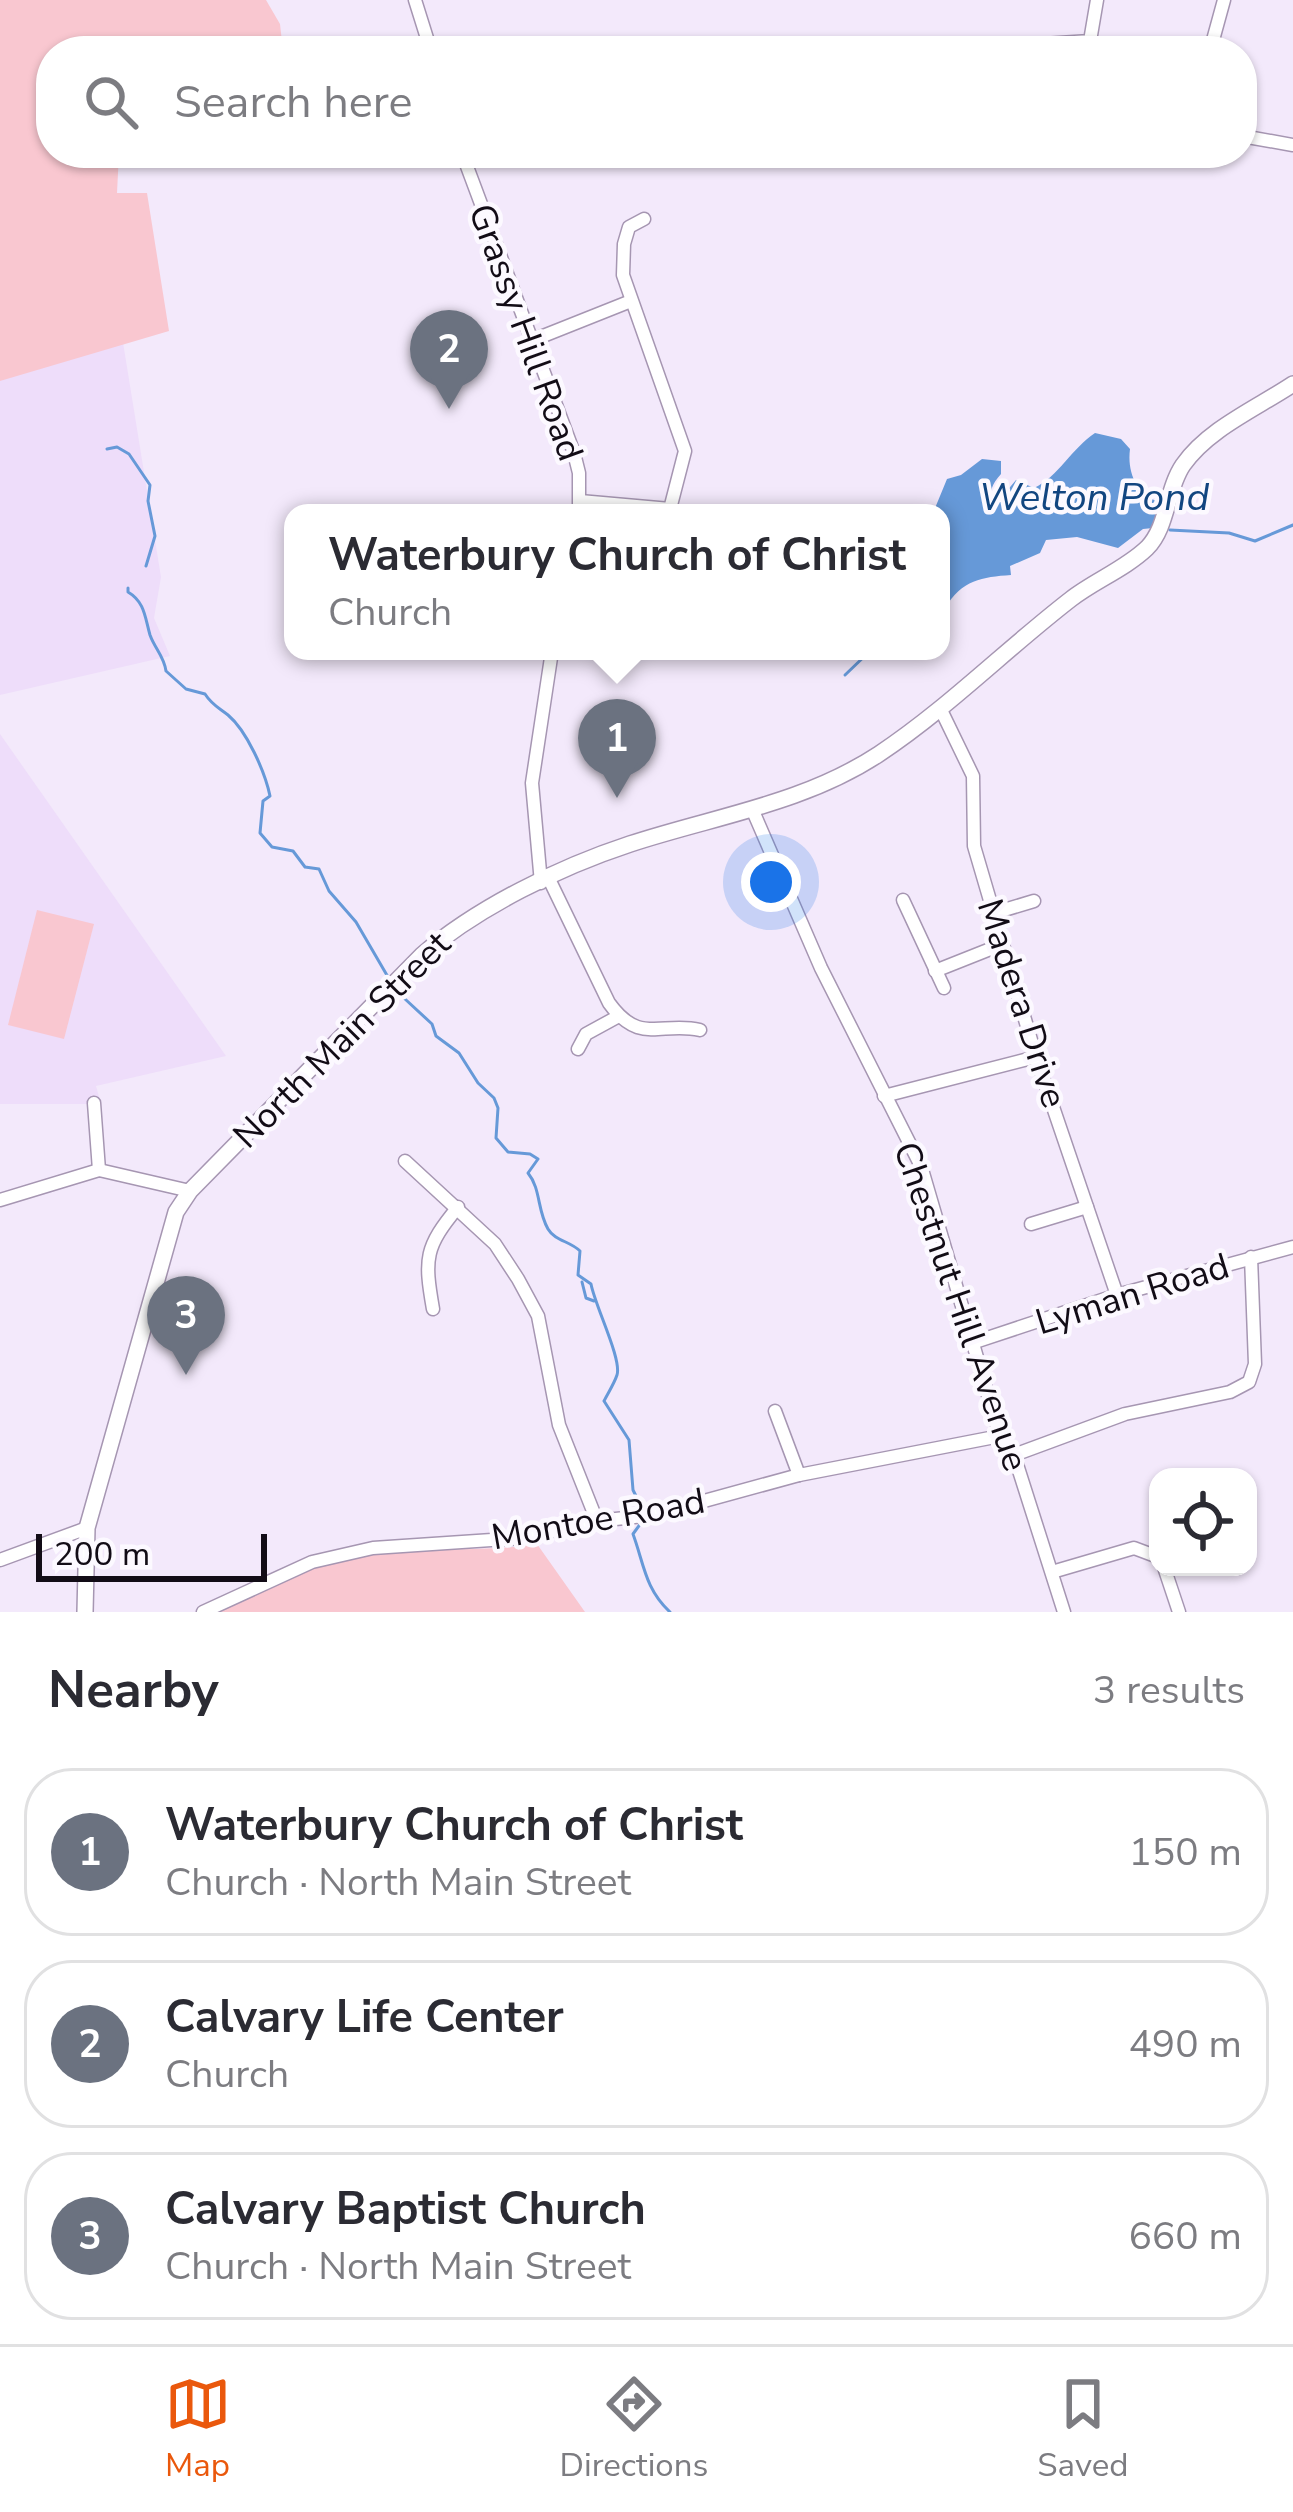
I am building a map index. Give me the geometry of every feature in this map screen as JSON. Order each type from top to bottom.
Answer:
[{"type":"main road","name":"North Main Street","points":[[85,1612],[87,1528],[176,1212],[190,1191],[459,923],[633,842],[753,811],[840,777],[941,710],[1071,598],[1143,552],[1155,537],[1176,478],[1192,454],[1293,384]]},
{"type":"street","points":[[416,0],[427,36]]},
{"type":"street","points":[[1091,36],[1097,0]]},
{"type":"street","points":[[1214,36],[1224,0]]},
{"type":"street","points":[[1257,139],[1293,145]]},
{"type":"street","name":"Grassy Hill Road","points":[[468,168],[574,453],[579,504]]},
{"type":"street","points":[[644,219],[629,227],[623,275],[685,451],[675,504]]},
{"type":"street","points":[[533,340],[631,301]]},
{"type":"street","points":[[551,660],[532,783],[545,881],[620,1016],[652,1031],[700,1030]]},
{"type":"street","name":"Madera Drive","points":[[941,710],[973,776],[974,846],[1036,1057],[1118,1295]]},
{"type":"street","name":"Chestnut Hill Avenue","points":[[753,811],[821,968],[926,1178],[1000,1436],[1014,1455],[1064,1612]]},
{"type":"street","points":[[903,900],[944,988]]},
{"type":"street","points":[[994,914],[1034,901]]},
{"type":"street","points":[[935,971],[1003,944]]},
{"type":"street","points":[[578,1049],[586,1034],[620,1016]]},
{"type":"street","points":[[884,1096],[1036,1057]]},
{"type":"street","points":[[94,1103],[99,1170]]},
{"type":"street","points":[[405,1161],[495,1244],[538,1316],[559,1425],[597,1521]]},
{"type":"street","points":[[0,1200],[99,1170],[190,1191]]},
{"type":"street","points":[[1031,1224],[1088,1207]]},
{"type":"street","points":[[433,1309],[428,1252],[434,1236],[458,1208]]},
{"type":"street","name":"Lyman Road","points":[[972,1343],[1118,1295],[1293,1247]]},
{"type":"street","points":[[1014,1455],[1125,1414],[1230,1392],[1250,1382],[1255,1364],[1251,1257]]},
{"type":"street","points":[[775,1411],[799,1475]]},
{"type":"street","name":"Montoe Road","points":[[203,1612],[312,1562],[374,1548],[522,1538],[597,1521],[653,1515],[799,1475],[1000,1436]]},
{"type":"street","points":[[0,1560],[87,1528]]},
{"type":"street","points":[[1052,1572],[1134,1548],[1149,1554]]},
{"type":"street","points":[[1167,1576],[1179,1612]]},
{"type":"shaded area","points":[[0,0],[266,0],[281,36],[36,36],[36,168],[118,168],[117,193],[147,193],[169,331],[0,381]]},
{"type":"shaded area","points":[[0,108],[36,140],[36,168],[59,168],[109,256],[161,577],[154,618],[170,656],[0,695]]},
{"type":"shaded area","points":[[0,734],[226,1056],[96,1086],[101,1104],[0,1104]]},
{"type":"shaded area","points":[[37,910],[94,924],[64,1039],[8,1025]]},
{"type":"shaded area","points":[[537,1544],[585,1612],[221,1612],[292,1576],[351,1556]]},
{"type":"water","name":"Welton Pond","points":[[1095,433],[1121,439],[1130,449],[1135,481],[1144,494],[1159,502],[1153,528],[1143,529],[1118,548],[1077,537],[1046,540],[1040,553],[1010,566],[1011,575],[982,579],[958,591],[950,601],[950,504],[937,504],[947,479],[982,459],[1001,461],[1001,474],[990,496],[990,505],[995,505],[1016,480],[1034,488],[1043,483]]},
{"type":"waterway","points":[[107,449],[117,447],[129,454],[150,485],[155,536],[146,566]]},
{"type":"waterway","points":[[1170,530],[1229,533],[1255,541],[1293,525]]},
{"type":"waterway","points":[[128,588],[141,606],[166,671],[186,689],[205,694],[248,741],[270,796],[263,801],[260,833],[272,847],[293,851],[305,867],[319,869],[388,977]]},
{"type":"waterway","points":[[845,675],[861,660]]},
{"type":"waterway","points":[[401,990],[494,1098],[496,1138],[508,1152],[538,1159],[528,1173],[545,1222],[555,1236],[580,1251],[578,1275],[591,1284],[616,1357],[617,1375],[604,1401],[629,1440],[638,1500]]},
{"type":"waterway","points":[[582,1282],[586,1298],[594,1301]]},
{"type":"waterway","points":[[641,1523],[633,1534],[643,1566],[655,1594],[670,1612]]},
{"type":"place","name":"Calvary Life Center","points":[[449,409]]},
{"type":"place","name":"Waterbury Church of Christ","points":[[617,798]]},
{"type":"place","name":"Calvary Baptist Church","points":[[186,1375]]}]
